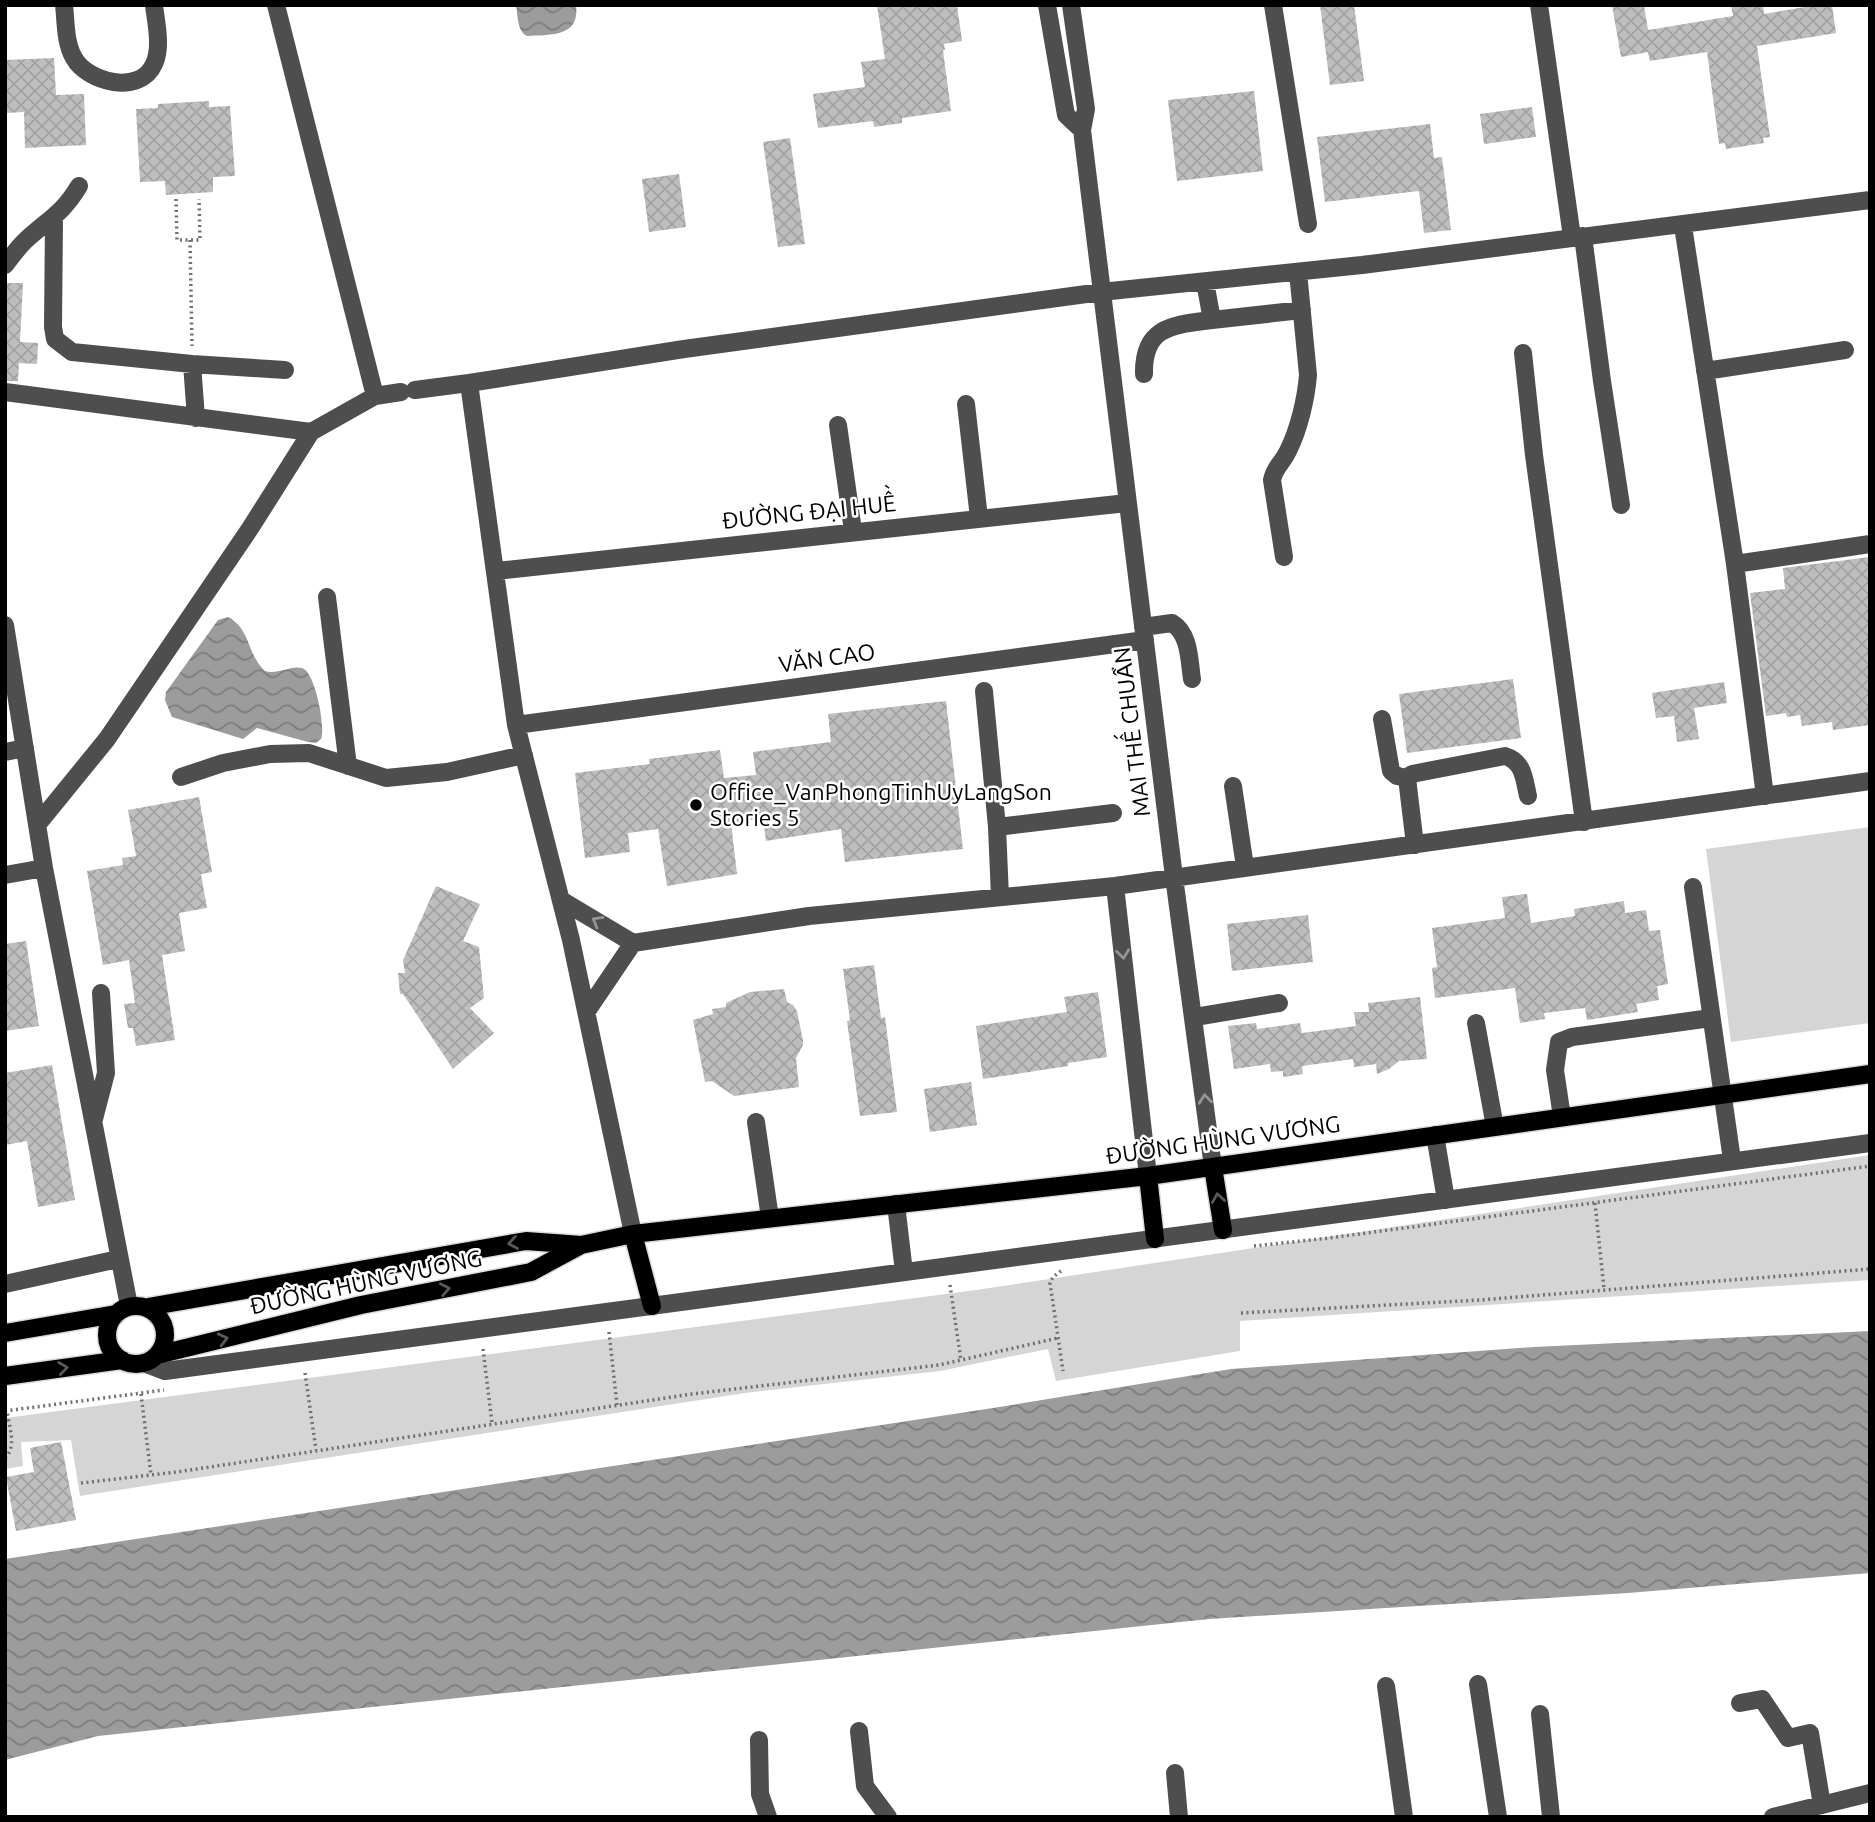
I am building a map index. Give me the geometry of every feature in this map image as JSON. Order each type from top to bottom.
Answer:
[{"type":"main road","name":"ĐƯỜNG HÙNG VƯƠNG","points":[[148,1307],[526,1241],[581,1245],[633,1234],[1148,1176],[1870,1074]]},
{"type":"main road","points":[[1213,1167],[1223,1230]]},
{"type":"main road","points":[[1148,1176],[1155,1238]]},
{"type":"main road","points":[[633,1234],[652,1306]]},
{"type":"main road","name":"ĐƯỜNG HÙNG VƯƠNG","points":[[151,1359],[361,1305],[531,1272],[581,1245]]},
{"type":"main road","points":[[5,1333],[122,1310],[148,1307],[163,1323],[166,1335],[163,1346],[151,1359],[129,1363],[114,1353],[108,1343],[110,1322],[122,1310]]},
{"type":"main road","points":[[5,1377],[122,1360]]},
{"type":"street","points":[[64,5],[72,55],[79,66],[118,84],[131,83],[142,78],[153,67],[157,44],[155,5]]},
{"type":"street","points":[[276,5],[375,396]]},
{"type":"street","points":[[1047,5],[1066,115],[1082,130]]},
{"type":"street","name":"MAI THẾ CHUẨN","points":[[1071,5],[1086,109],[1082,130],[1101,292],[1213,1167]]},
{"type":"street","points":[[1273,5],[1308,223]]},
{"type":"street","points":[[1539,5],[1621,505]]},
{"type":"street","points":[[5,265],[27,239],[54,219],[79,187]]},
{"type":"street","points":[[37,825],[107,739],[251,527],[311,432],[375,396],[684,349],[1101,292],[1298,272],[1578,236],[1683,226],[1870,200]]},
{"type":"street","points":[[54,219],[52,327],[55,339],[72,352],[285,370]]},
{"type":"street","points":[[1683,226],[1735,564],[1765,796]]},
{"type":"street","points":[[1284,557],[1272,480],[1274,469],[1286,455],[1293,439],[1307,387],[1298,272]]},
{"type":"street","points":[[1205,282],[1212,320]]},
{"type":"street","points":[[1144,374],[1144,357],[1148,344],[1158,333],[1171,327],[1302,310]]},
{"type":"street","points":[[1705,370],[1845,350]]},
{"type":"street","points":[[1523,353],[1534,455],[1584,822]]},
{"type":"street","points":[[192,364],[196,418]]},
{"type":"street","points":[[469,383],[516,725],[587,1011],[633,1234]]},
{"type":"street","points":[[5,392],[311,432]]},
{"type":"street","points":[[966,404],[979,518]]},
{"type":"street","points":[[838,425],[853,531]]},
{"type":"street","name":"ĐƯỜNG ĐẠI HUỀ","points":[[496,571],[1127,503]]},
{"type":"street","points":[[1735,564],[1870,544]]},
{"type":"street","points":[[327,597],[348,766]]},
{"type":"street","name":"VĂN CAO","points":[[516,725],[1144,634],[1172,623],[1180,628],[1185,638],[1192,679]]},
{"type":"street","points":[[5,625],[44,868],[118,1259],[122,1310]]},
{"type":"street","points":[[984,691],[997,827],[1000,897]]},
{"type":"street","points":[[1382,719],[1391,771],[1397,776],[1407,778],[1420,771],[1505,756],[1520,764],[1528,796]]},
{"type":"street","points":[[5,752],[24,748]]},
{"type":"street","points":[[181,777],[223,763],[270,754],[309,753],[386,778],[447,772],[524,755]]},
{"type":"street","points":[[1407,778],[1415,845]]},
{"type":"street","points":[[561,900],[633,943],[809,916],[1115,886],[1870,782]]},
{"type":"street","points":[[1233,786],[1245,867]]},
{"type":"street","points":[[997,827],[1113,813]]},
{"type":"street","points":[[5,875],[44,868]]},
{"type":"street","points":[[1115,886],[1148,1176]]},
{"type":"street","points":[[1693,887],[1732,1160]]},
{"type":"street","points":[[587,1011],[633,943]]},
{"type":"street","points":[[92,1122],[106,1073],[101,993]]},
{"type":"street","points":[[1195,1017],[1279,1003]]},
{"type":"street","points":[[1562,1117],[1555,1070],[1559,1042],[1572,1037],[1711,1018]]},
{"type":"street","points":[[1476,1023],[1495,1127]]},
{"type":"street","points":[[756,1122],[770,1218]]},
{"type":"street","points":[[1434,1135],[1446,1200]]},
{"type":"street","points":[[151,1359],[165,1371],[1870,1143]]},
{"type":"street","points":[[896,1204],[904,1272]]},
{"type":"street","points":[[5,1284],[118,1259]]},
{"type":"street","points":[[1478,1684],[1498,1817]]},
{"type":"street","points":[[1386,1686],[1404,1817]]},
{"type":"street","points":[[1740,1703],[1762,1699],[1788,1738],[1810,1733],[1822,1805]]},
{"type":"street","points":[[1540,1714],[1550,1817]]},
{"type":"street","points":[[859,1731],[865,1786],[888,1817]]},
{"type":"street","points":[[760,1740],[760,1794],[768,1817]]},
{"type":"street","points":[[1175,1773],[1179,1817]]},
{"type":"street","points":[[1773,1817],[1870,1793]]},
{"type":"path","points":[[176,199],[177,240],[200,240],[199,199]]},
{"type":"path","points":[[190,240],[192,364]]},
{"type":"path","points":[[1595,1203],[1604,1289]]},
{"type":"path","points":[[1063,1371],[1050,1283],[1053,1277],[1065,1268]]},
{"type":"path","points":[[1241,1313],[1480,1300],[1870,1269]]},
{"type":"path","points":[[950,1285],[961,1361]]},
{"type":"path","points":[[608,1332],[617,1405]]},
{"type":"path","points":[[81,1483],[317,1451],[617,1405],[961,1361],[1058,1338]]},
{"type":"path","points":[[484,1349],[492,1424]]},
{"type":"path","points":[[305,1373],[317,1451]]},
{"type":"path","points":[[141,1393],[151,1475]]},
{"type":"path","points":[[5,1458],[12,1445],[7,1411]]},
{"type":"shaded area","points":[[1870,827],[1870,1023],[1731,1042],[1706,849]]},
{"type":"shaded area","points":[[1870,1155],[1870,1280],[1240,1321],[1240,1351],[1056,1381],[1048,1349],[940,1371],[745,1393],[80,1496],[71,1440],[21,1442],[23,1466],[5,1469],[5,1418],[976,1290]]},
{"type":"water","points":[[516,5],[576,5],[576,16],[568,29],[562,32],[527,36],[520,27]]},
{"type":"water","points":[[228,617],[241,628],[255,658],[265,671],[275,672],[297,667],[307,671],[321,712],[322,733],[321,739],[316,743],[257,728],[243,739],[172,717],[165,700],[166,692],[218,620]]},
{"type":"water","points":[[1870,1331],[1870,1573],[1628,1593],[1209,1619],[98,1736],[5,1760],[5,1559],[1006,1406],[1231,1369],[1534,1347]]},
{"type":"building","points":[[877,5],[957,5],[962,41],[944,44],[943,50],[951,111],[902,118],[902,123],[874,127],[873,121],[818,128],[813,94],[865,87],[861,62],[885,59]]},
{"type":"building","points":[[1320,5],[1354,5],[1364,81],[1330,85]]},
{"type":"building","points":[[1612,5],[1644,5],[1648,30],[1733,16],[1731,5],[1763,5],[1764,14],[1832,5],[1836,33],[1757,46],[1770,137],[1763,138],[1764,143],[1726,149],[1725,143],[1719,144],[1707,52],[1650,61],[1648,52],[1621,57]]},
{"type":"building","points":[[54,58],[56,95],[84,94],[86,145],[25,148],[24,112],[5,113],[5,60]]},
{"type":"building","points":[[1254,91],[1263,171],[1177,181],[1168,100]]},
{"type":"building","points":[[209,101],[209,107],[230,106],[235,176],[213,177],[213,192],[166,195],[165,181],[140,182],[136,109],[158,108],[158,104]]},
{"type":"building","points":[[1532,107],[1536,137],[1484,144],[1480,114]]},
{"type":"building","points":[[1430,124],[1434,158],[1442,157],[1451,230],[1424,233],[1419,191],[1325,202],[1317,137]]},
{"type":"building","points":[[790,138],[805,244],[778,247],[763,142]]},
{"type":"building","points":[[679,174],[686,227],[649,232],[642,179]]},
{"type":"building","points":[[5,283],[23,283],[20,342],[38,343],[37,364],[19,363],[18,381],[5,381]]},
{"type":"building","points":[[1870,557],[1870,725],[1833,730],[1832,722],[1802,726],[1800,715],[1787,717],[1786,713],[1766,716],[1750,593],[1785,589],[1783,568]]},
{"type":"building","points":[[1513,679],[1521,738],[1407,753],[1399,694]]},
{"type":"building","points":[[1724,682],[1727,703],[1694,708],[1699,739],[1677,742],[1674,716],[1656,718],[1652,693]]},
{"type":"building","points":[[946,701],[963,849],[845,862],[841,829],[766,841],[763,818],[731,823],[737,874],[667,886],[658,829],[628,833],[630,852],[585,858],[575,773],[650,764],[649,759],[720,750],[724,778],[756,775],[753,752],[831,742],[828,714]]},
{"type":"building","points":[[199,797],[212,872],[201,874],[207,908],[179,913],[185,951],[162,955],[175,1040],[136,1046],[133,1028],[128,1028],[124,1004],[135,1003],[129,960],[103,965],[87,871],[123,865],[122,858],[136,856],[128,810]]},
{"type":"building","points":[[436,886],[480,904],[463,941],[479,947],[484,998],[470,1008],[494,1033],[453,1069],[403,994],[400,994],[398,973],[405,973],[403,960]]},
{"type":"building","points":[[1527,894],[1531,923],[1575,916],[1574,909],[1624,901],[1625,913],[1646,910],[1649,931],[1660,930],[1668,984],[1657,986],[1659,1000],[1636,1004],[1638,1012],[1587,1020],[1585,1008],[1544,1013],[1545,1019],[1520,1023],[1515,988],[1435,998],[1432,968],[1437,967],[1432,928],[1505,918],[1502,897]]},
{"type":"building","points":[[1308,915],[1313,962],[1232,971],[1227,924]]},
{"type":"building","points":[[26,941],[39,1026],[5,1031],[5,944]]},
{"type":"building","points":[[874,965],[881,1018],[885,1017],[897,1112],[860,1116],[843,969]]},
{"type":"building","points":[[784,989],[787,1002],[797,1011],[803,1041],[796,1058],[799,1087],[734,1096],[712,1081],[705,1082],[693,1020],[713,1014],[712,1009],[726,1007],[726,1003],[750,992]]},
{"type":"building","points":[[1098,992],[1107,1057],[983,1079],[976,1026],[1067,1012],[1064,997]]},
{"type":"building","points":[[1420,997],[1427,1059],[1399,1061],[1377,1074],[1376,1064],[1354,1067],[1353,1059],[1302,1066],[1303,1074],[1283,1077],[1283,1071],[1271,1072],[1270,1064],[1234,1069],[1228,1026],[1256,1023],[1257,1029],[1300,1023],[1302,1033],[1356,1026],[1354,1012],[1369,1012],[1368,1003]]},
{"type":"building","points":[[52,1065],[75,1200],[38,1207],[27,1141],[5,1145],[5,1073]]},
{"type":"building","points":[[971,1082],[977,1125],[930,1132],[924,1089]]},
{"type":"building","points":[[61,1442],[76,1520],[16,1531],[6,1477],[34,1472],[30,1448]]},
{"type":"place","name":"Office_VanPhongTinhUyLangSon Stories 5","points":[[696,805]]}]
